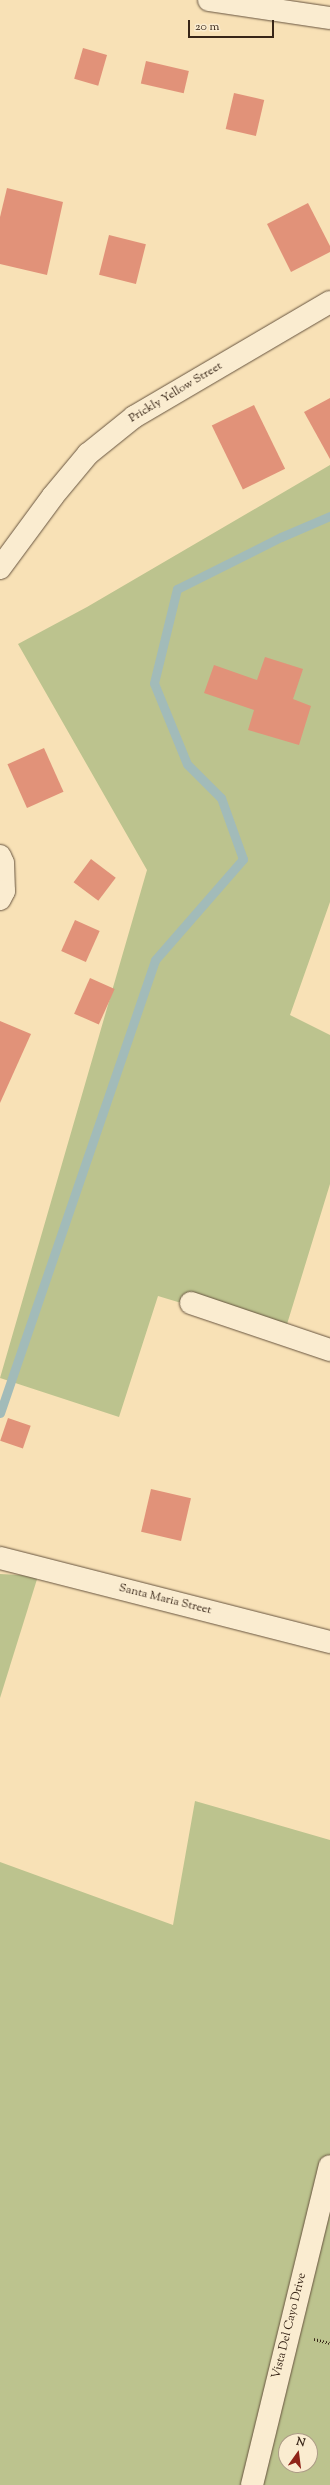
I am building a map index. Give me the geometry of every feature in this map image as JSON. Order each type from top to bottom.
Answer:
[{"type":"street","points":[[209,0],[310,7],[330,18]]},
{"type":"street","name":"Prickly Yellow Street","points":[[0,568],[53,496],[88,454],[134,417],[330,302]]},
{"type":"street","points":[[0,856],[3,863],[4,891],[0,899]]},
{"type":"street","points":[[191,1303],[330,1350]]},
{"type":"street","name":"Santa Maria Street","points":[[0,1558],[330,1642]]},
{"type":"street","name":"Vista Del Cayo Drive","points":[[252,2485],[330,2166]]},
{"type":"green space","points":[[330,465],[330,902],[290,1015],[330,1035],[330,1184],[284,1334],[158,1296],[119,1417],[0,1378],[147,870],[18,644],[87,607]]},
{"type":"green space","points":[[0,1574],[38,1576],[0,1698]]},
{"type":"green space","points":[[195,1801],[330,1840],[330,2485],[0,2485],[0,1862],[173,1925]]},
{"type":"building","points":[[83,48],[107,55],[98,86],[74,79]]},
{"type":"building","points":[[146,61],[189,71],[184,93],[141,83]]},
{"type":"building","points":[[234,93],[264,100],[256,136],[226,129]]},
{"type":"building","points":[[7,188],[63,202],[47,275],[0,264],[0,217]]},
{"type":"building","points":[[308,203],[330,246],[330,252],[291,272],[267,224]]},
{"type":"building","points":[[109,235],[146,244],[136,284],[99,275]]},
{"type":"building","points":[[330,398],[330,459],[304,412]]},
{"type":"building","points":[[254,405],[285,469],[243,489],[212,426]]},
{"type":"building","points":[[265,657],[303,669],[293,699],[311,706],[299,745],[248,730],[254,710],[204,693],[214,665],[257,680]]},
{"type":"building","points":[[44,748],[64,792],[27,808],[7,764]]},
{"type":"building","points":[[91,859],[116,878],[98,901],[74,882]]},
{"type":"building","points":[[75,920],[100,931],[86,962],[61,951]]},
{"type":"building","points":[[90,978],[115,989],[99,1025],[74,1014]]},
{"type":"building","points":[[0,1021],[31,1034],[0,1103]]},
{"type":"building","points":[[8,1418],[31,1426],[23,1449],[0,1441]]},
{"type":"building","points":[[151,1489],[191,1498],[181,1541],[141,1532]]},
{"type":"waterway","points":[[0,1413],[155,960],[243,859],[221,798],[187,764],[154,683],[177,589],[281,537],[330,516]]}]
